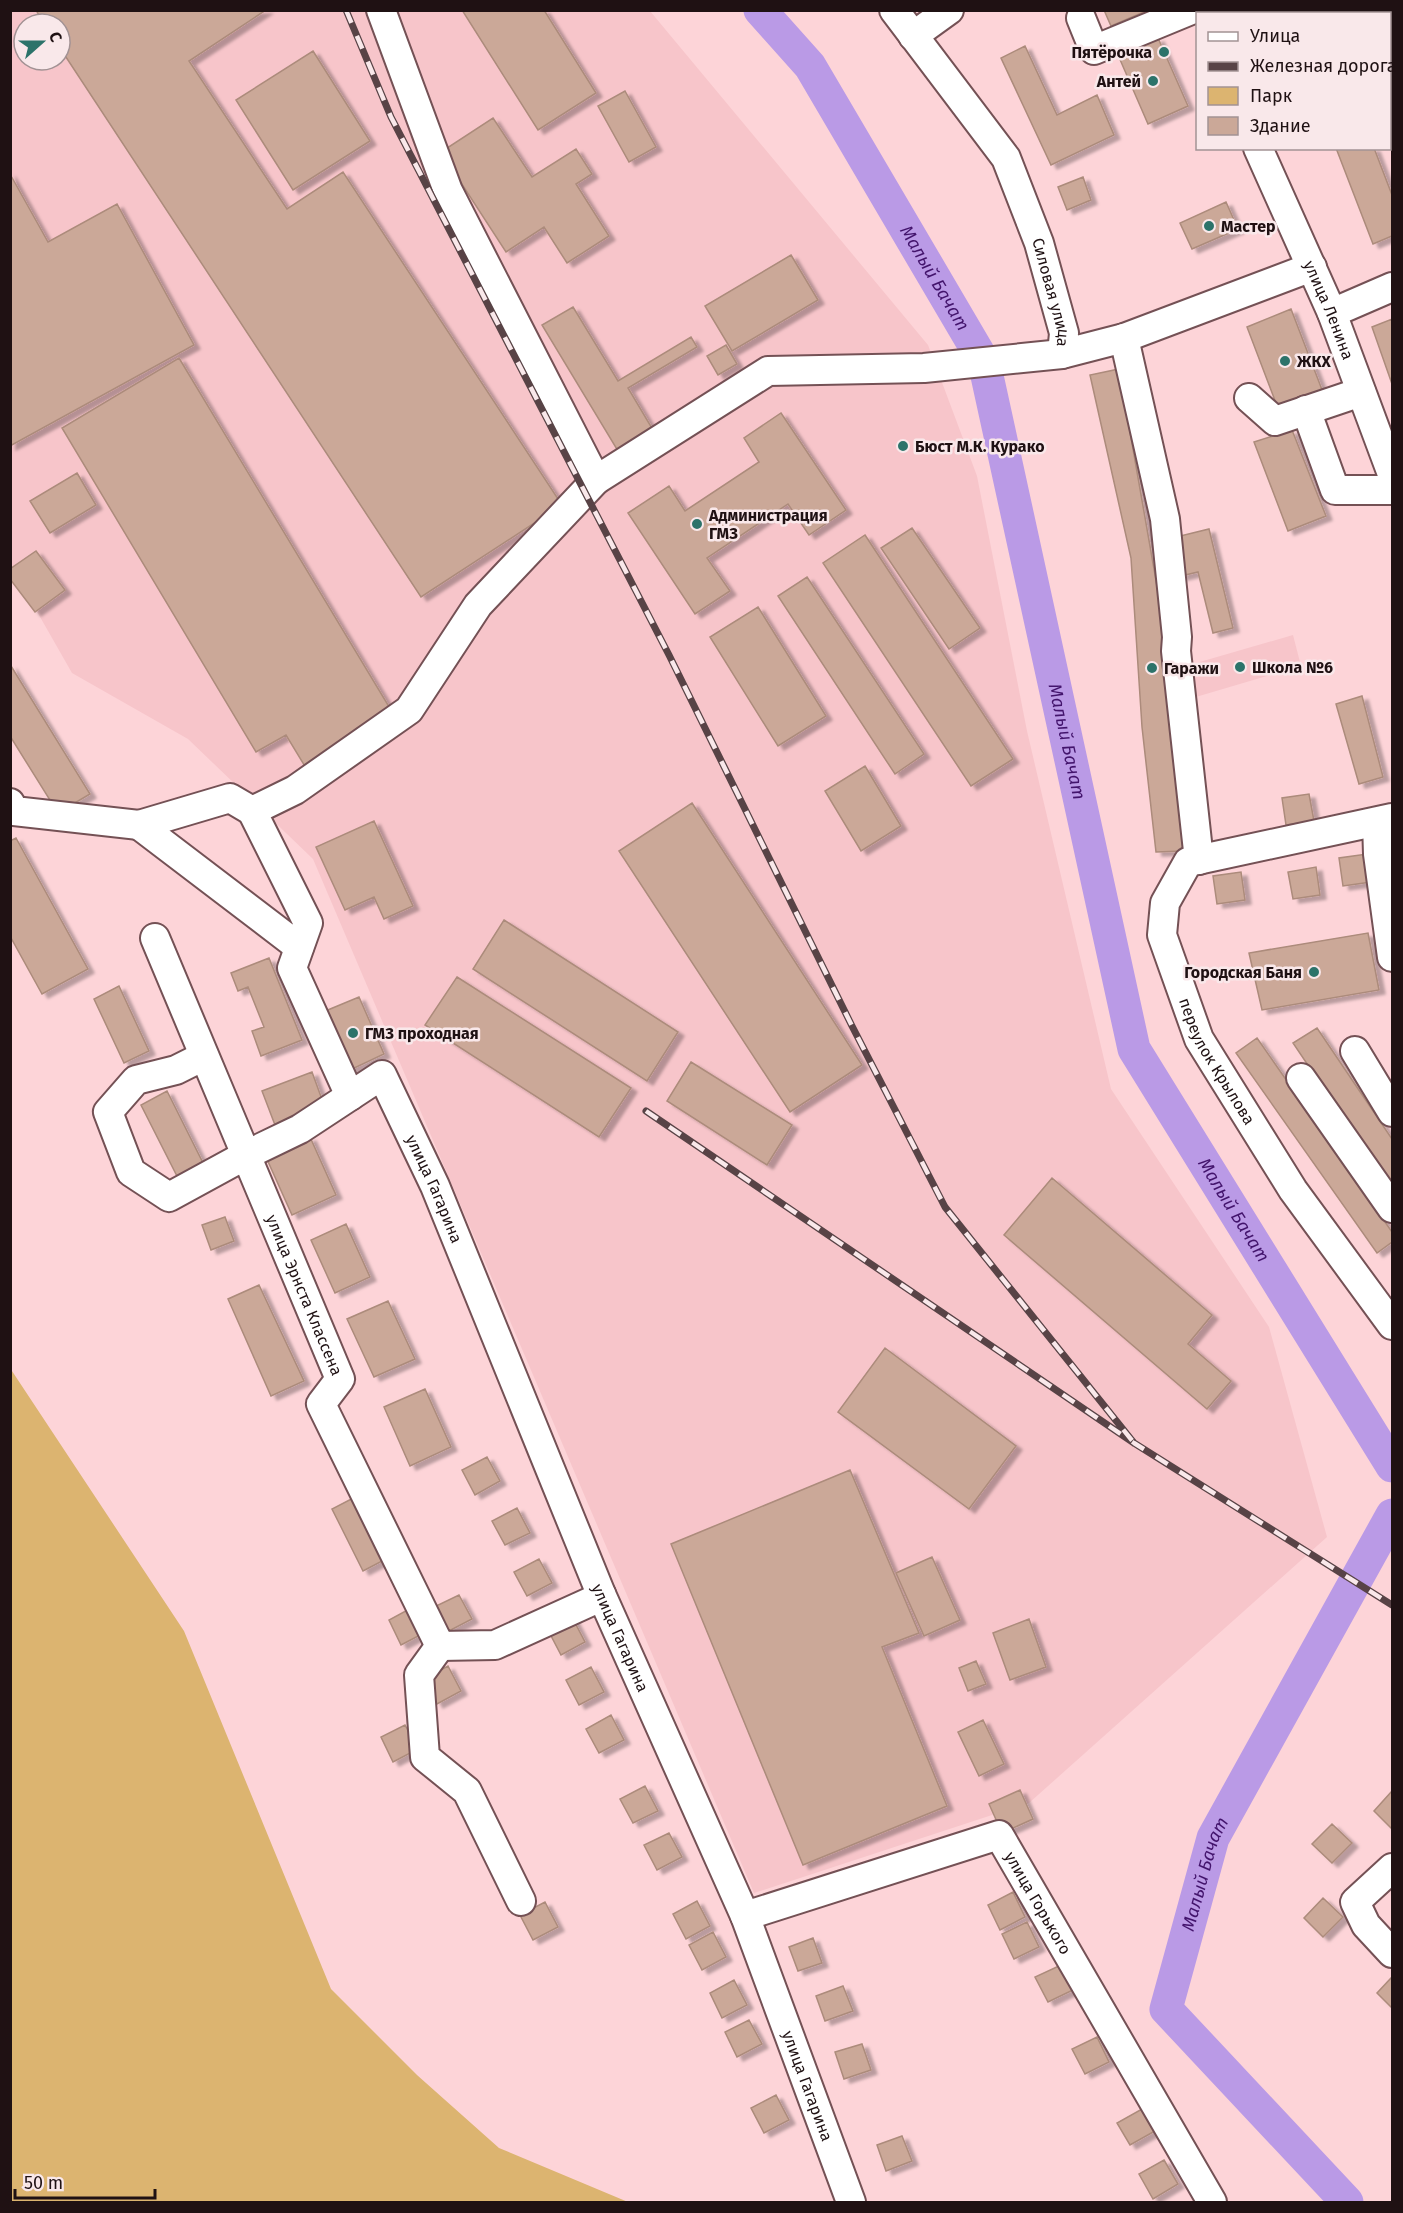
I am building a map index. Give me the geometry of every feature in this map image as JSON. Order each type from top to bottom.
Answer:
[{"type":"street","points":[[381,10],[448,191],[596,480]]},
{"type":"street","name":"Силовая улица","points":[[894,10],[1006,158],[1039,243],[1064,333],[1062,354],[1124,338],[1312,267]]},
{"type":"street","points":[[913,36],[949,10]]},
{"type":"street","points":[[1081,18],[1094,50],[1193,10]]},
{"type":"street","name":"улица Ленина","points":[[1259,150],[1332,313],[1392,474]]},
{"type":"street","points":[[1332,313],[1392,287]]},
{"type":"street","points":[[1124,338],[1164,519],[1178,637],[1176,651],[1199,860],[1385,820],[1378,854],[1392,957]]},
{"type":"street","points":[[252,811],[295,790],[409,710],[478,605],[596,480],[768,371],[924,368],[1062,354]]},
{"type":"street","points":[[1249,398],[1275,421],[1361,392]]},
{"type":"street","points":[[1306,410],[1335,490],[1392,490]]},
{"type":"street","points":[[10,803],[14,810],[139,825],[230,798],[252,811],[308,923],[292,968],[350,1096],[300,1129],[246,1155],[169,1197],[131,1172],[108,1112],[136,1080],[176,1070],[204,1056]]},
{"type":"street","points":[[139,825],[299,947]]},
{"type":"street","name":"переулок Крылова","points":[[1199,860],[1188,862],[1165,903],[1162,935],[1199,1039],[1293,1190],[1392,1325]]},
{"type":"street","name":"улица Эрнста Классена","points":[[155,938],[340,1379],[321,1404],[440,1646]]},
{"type":"street","points":[[1355,1051],[1392,1112]]},
{"type":"street","name":"улица Гагарина","points":[[350,1096],[382,1075],[435,1186],[601,1594],[745,1916],[851,2202]]},
{"type":"street","points":[[1301,1078],[1392,1208]]},
{"type":"street","points":[[521,1901],[467,1791],[426,1756],[419,1675],[440,1646],[495,1646],[592,1601],[601,1594]]},
{"type":"street","name":"улица Горького","points":[[745,1916],[999,1835],[1212,2202]]},
{"type":"street","points":[[1392,1868],[1355,1902],[1366,1925],[1392,1953]]},
{"type":"shaded area","points":[[10,11],[650,11],[928,345],[977,476],[1027,731],[1111,1089],[1269,1327],[1327,1537],[1029,1803],[754,1893],[313,859],[188,739],[72,673],[11,566]]},
{"type":"shaded area","name":"Школа №6","points":[[1293,635],[1301,666],[1189,699],[1179,668]]},
{"type":"green space","points":[[10,1368],[184,1631],[331,1989],[417,2075],[499,2148],[628,2202],[11,2202]]},
{"type":"building","points":[[36,10],[266,10],[189,61],[287,209],[343,172],[562,505],[421,597],[72,66],[72,12],[37,12]]},
{"type":"building","points":[[462,10],[544,10],[596,93],[538,130]]},
{"type":"building","points":[[1104,10],[1143,10],[1144,12],[1111,26]]},
{"type":"building","points":[[1252,10],[1306,10],[1307,12],[1253,12]]},
{"type":"building","name":"Антей","points":[[1158,38],[1188,106],[1148,124],[1118,55]]},
{"type":"building","points":[[1025,46],[1057,115],[1097,95],[1114,135],[1051,165],[1001,58]]},
{"type":"building","points":[[313,51],[370,141],[293,190],[236,100]]},
{"type":"building","points":[[625,91],[656,147],[629,162],[598,106]]},
{"type":"building","points":[[493,118],[532,177],[576,149],[592,174],[576,184],[609,236],[567,263],[544,227],[506,252],[441,152]]},
{"type":"building","points":[[1337,150],[1375,150],[1392,195],[1392,236],[1373,244]]},
{"type":"building","points":[[10,174],[48,242],[117,204],[194,345],[10,446]]},
{"type":"building","points":[[1083,177],[1091,200],[1067,210],[1058,187]]},
{"type":"building","name":"Мастер","points":[[1226,202],[1238,229],[1192,249],[1180,223]]},
{"type":"building","points":[[791,255],[818,300],[732,351],[705,306]]},
{"type":"building","points":[[573,307],[618,381],[691,337],[697,347],[628,388],[656,435],[621,456],[542,325]]},
{"type":"building","name":"ЖКХ","points":[[1291,309],[1324,395],[1279,411],[1247,327]]},
{"type":"building","points":[[1392,319],[1392,384],[1372,327]]},
{"type":"building","points":[[726,345],[737,364],[718,375],[707,356]]},
{"type":"building","points":[[179,358],[394,715],[306,768],[286,735],[256,752],[62,428]]},
{"type":"building","name":"Гаражи","points":[[1119,369],[1161,609],[1183,851],[1156,852],[1142,727],[1131,558],[1090,375]]},
{"type":"building","name":"Администрация ГМЗ","points":[[781,413],[846,510],[809,535],[788,504],[707,558],[730,591],[695,614],[628,513],[669,486],[685,511],[759,462],[744,438]]},
{"type":"building","points":[[1292,430],[1326,516],[1288,531],[1254,442]]},
{"type":"building","points":[[77,473],[96,505],[50,533],[30,501]]},
{"type":"building","points":[[912,528],[980,628],[949,649],[881,548]]},
{"type":"building","points":[[1209,529],[1233,628],[1213,633],[1198,572],[1181,576],[1172,538]]},
{"type":"building","points":[[865,535],[1013,759],[971,786],[823,563]]},
{"type":"building","points":[[36,551],[65,590],[35,612],[10,579],[10,569]]},
{"type":"building","points":[[807,577],[924,754],[895,774],[778,596]]},
{"type":"building","points":[[758,607],[826,716],[778,746],[710,637]]},
{"type":"building","points":[[11,666],[90,794],[58,813],[10,736]]},
{"type":"building","points":[[1362,696],[1383,777],[1359,784],[1336,704]]},
{"type":"building","points":[[865,766],[901,826],[861,851],[825,791]]},
{"type":"building","points":[[1309,794],[1314,821],[1286,825],[1282,798]]},
{"type":"building","points":[[692,803],[862,1065],[790,1112],[619,851]]},
{"type":"building","points":[[374,821],[413,906],[384,919],[374,897],[345,910],[316,847]]},
{"type":"building","points":[[16,838],[88,969],[42,994],[10,936],[10,841]]},
{"type":"building","points":[[1367,854],[1371,882],[1343,886],[1339,858]]},
{"type":"building","points":[[1316,867],[1320,895],[1293,899],[1288,872]]},
{"type":"building","points":[[1241,872],[1245,900],[1217,904],[1213,876]]},
{"type":"building","points":[[504,920],[678,1032],[647,1081],[473,969]]},
{"type":"building","name":"Городская Баня","points":[[1368,933],[1379,990],[1262,1010],[1249,953]]},
{"type":"building","points":[[269,958],[302,1040],[261,1056],[252,1031],[264,1027],[248,987],[238,991],[231,973]]},
{"type":"building","points":[[457,977],[631,1088],[599,1137],[425,1025]]},
{"type":"building","points":[[119,986],[149,1051],[124,1063],[94,999]]},
{"type":"building","name":"ГМЗ проходная","points":[[359,997],[384,1054],[348,1071],[323,1012]]},
{"type":"building","points":[[1317,1028],[1392,1139],[1392,1190],[1293,1043]]},
{"type":"building","points":[[1257,1038],[1392,1232],[1392,1242],[1377,1253],[1236,1053]]},
{"type":"building","points":[[691,1062],[792,1125],[767,1165],[667,1101]]},
{"type":"building","points":[[312,1072],[324,1105],[275,1125],[262,1091]]},
{"type":"building","points":[[167,1091],[206,1169],[180,1182],[141,1105]]},
{"type":"building","points":[[310,1137],[336,1195],[292,1215],[266,1157]]},
{"type":"building","points":[[1052,1178],[1212,1315],[1188,1344],[1231,1381],[1207,1409],[1004,1235]]},
{"type":"building","points":[[225,1217],[234,1241],[211,1250],[202,1225]]},
{"type":"building","points":[[346,1224],[370,1277],[335,1293],[311,1240]]},
{"type":"building","points":[[259,1285],[304,1381],[271,1396],[228,1299]]},
{"type":"building","points":[[388,1301],[415,1359],[374,1377],[347,1319]]},
{"type":"building","points":[[885,1348],[1016,1446],[969,1509],[838,1412]]},
{"type":"building","points":[[425,1389],[451,1447],[410,1466],[384,1407]]},
{"type":"building","points":[[487,1457],[500,1481],[475,1495],[462,1470]]},
{"type":"building","points":[[850,1470],[919,1633],[882,1647],[947,1806],[803,1865],[671,1544]]},
{"type":"building","points":[[357,1496],[388,1558],[363,1571],[332,1509]]},
{"type":"building","points":[[517,1508],[530,1533],[505,1545],[492,1521]]},
{"type":"building","points":[[932,1557],[960,1620],[924,1636],[896,1573]]},
{"type":"building","points":[[539,1559],[552,1583],[527,1596],[514,1572]]},
{"type":"building","points":[[459,1595],[472,1619],[447,1632],[434,1607]]},
{"type":"building","points":[[413,1607],[426,1632],[401,1645],[389,1620]]},
{"type":"building","points":[[572,1617],[585,1642],[561,1655],[548,1630]]},
{"type":"building","points":[[1029,1619],[1046,1667],[1010,1680],[993,1633]]},
{"type":"building","points":[[976,1661],[986,1684],[968,1691],[959,1668]]},
{"type":"building","points":[[448,1666],[461,1691],[437,1704],[424,1679]]},
{"type":"building","points":[[591,1667],[604,1692],[579,1705],[566,1680]]},
{"type":"building","points":[[611,1715],[624,1740],[599,1753],[586,1729]]},
{"type":"building","points":[[983,1720],[1004,1764],[979,1776],[958,1732]]},
{"type":"building","points":[[405,1725],[418,1749],[393,1762],[381,1737]]},
{"type":"building","points":[[645,1786],[658,1811],[633,1823],[620,1799]]},
{"type":"building","points":[[1020,1790],[1033,1819],[1002,1833],[989,1804]]},
{"type":"building","points":[[1392,1791],[1392,1829],[1374,1811]]},
{"type":"building","points":[[1332,1824],[1352,1843],[1332,1863],[1312,1844]]},
{"type":"building","points":[[669,1833],[682,1857],[657,1870],[644,1845]]},
{"type":"building","points":[[1013,1892],[1025,1917],[1000,1930],[988,1905]]},
{"type":"building","points":[[1323,1898],[1343,1917],[1323,1937],[1304,1918]]},
{"type":"building","points":[[697,1901],[710,1926],[686,1939],[673,1914]]},
{"type":"building","points":[[545,1902],[558,1927],[533,1940],[520,1915]]},
{"type":"building","points":[[1027,1922],[1039,1947],[1014,1959],[1002,1934]]},
{"type":"building","points":[[713,1932],[726,1957],[702,1970],[689,1945]]},
{"type":"building","points":[[813,1938],[822,1963],[798,1971],[789,1947]]},
{"type":"building","points":[[1061,1965],[1073,1990],[1048,2002],[1035,1977]]},
{"type":"building","points":[[1392,1977],[1392,2008],[1377,1993]]},
{"type":"building","points":[[734,1980],[747,2005],[722,2018],[710,1993]]},
{"type":"building","points":[[843,1986],[853,2011],[825,2021],[816,1996]]},
{"type":"building","points":[[749,2020],[762,2044],[737,2057],[725,2032]]},
{"type":"building","points":[[1097,2037],[1109,2062],[1085,2074],[1072,2049]]},
{"type":"building","points":[[862,2044],[871,2070],[844,2079],[835,2052]]},
{"type":"building","points":[[776,2095],[789,2120],[764,2133],[751,2108]]},
{"type":"building","points":[[1142,2109],[1155,2131],[1130,2145],[1117,2123]]},
{"type":"building","points":[[902,2136],[912,2161],[886,2171],[877,2145]]},
{"type":"building","points":[[1164,2160],[1178,2184],[1153,2199],[1139,2174]]},
{"type":"waterway","name":"Малый Бачат","points":[[760,10],[810,66],[984,362],[1134,1049],[1392,1466]]},
{"type":"waterway","name":"Малый Бачат","points":[[1347,2202],[1166,2009],[1213,1838],[1392,1515]]},
{"type":"railway","points":[[346,10],[391,117],[669,655],[852,1026],[945,1207],[1134,1443]]},
{"type":"railway","points":[[646,1111],[1134,1443],[1392,1605]]},
{"type":"place","name":"Пятёрочка","points":[[1164,52]]},
{"type":"place","name":"Антей","points":[[1153,81]]},
{"type":"place","name":"Мастер","points":[[1209,226]]},
{"type":"place","name":"ЖКХ","points":[[1285,361]]},
{"type":"place","name":"Бюст М.К. Курако","points":[[903,446]]},
{"type":"place","name":"Администрация ГМЗ","points":[[697,524]]},
{"type":"place","name":"Школа №6","points":[[1240,667]]},
{"type":"place","name":"Гаражи","points":[[1152,668]]},
{"type":"place","name":"Городская Баня","points":[[1314,972]]},
{"type":"place","name":"ГМЗ проходная","points":[[353,1033]]}]
